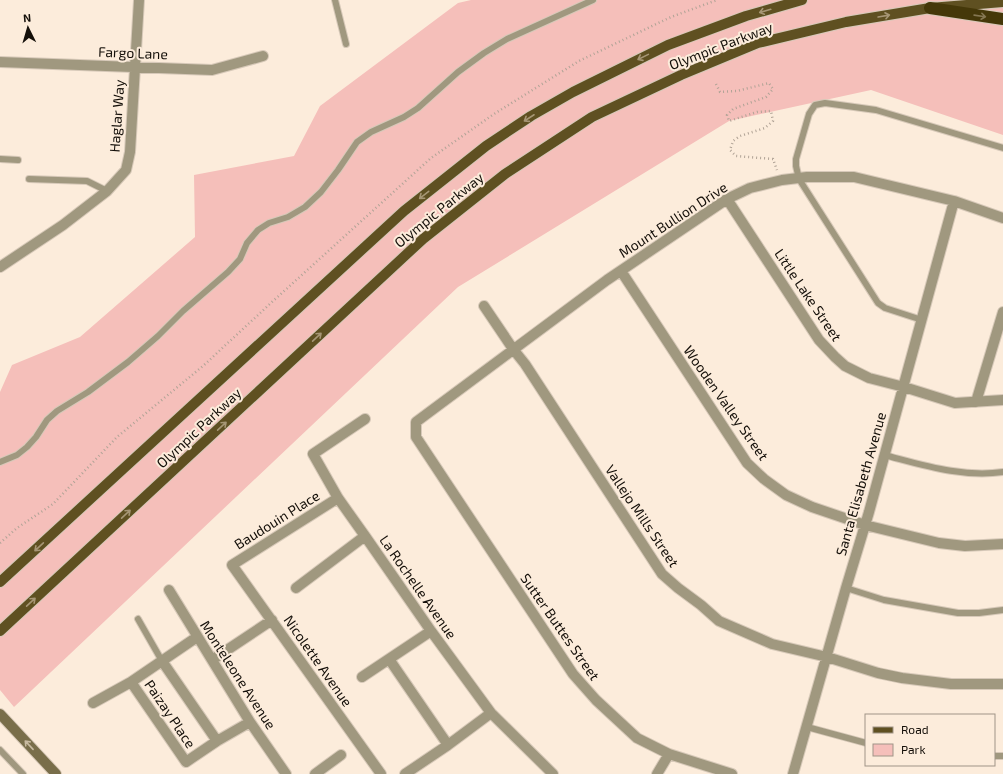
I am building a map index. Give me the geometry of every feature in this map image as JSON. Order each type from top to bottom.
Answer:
[{"type":"highway","points":[[930,8],[1003,19]]},
{"type":"main road","name":"Olympic Parkway","points":[[0,582],[404,211],[486,146],[531,116],[573,92],[668,45],[746,16],[802,0]]},
{"type":"main road","name":"Olympic Parkway","points":[[0,631],[423,239],[505,174],[592,118],[680,75],[758,43],[846,22],[930,8],[1003,2]]},
{"type":"street","name":"Haglar Way","points":[[0,267],[63,225],[107,191],[126,170],[130,152],[139,0]]},
{"type":"street","name":"Fargo Lane","points":[[0,62],[212,70],[263,56]]},
{"type":"street","name":"Mount Bullion Drive","points":[[416,437],[416,422],[513,349],[621,271],[727,199],[750,188],[782,180],[807,177],[854,177],[954,201],[1003,218]]},
{"type":"street","name":"Little Lake Street","points":[[727,199],[819,340],[826,349],[845,366],[856,373],[882,382],[904,387],[955,403],[1003,400]]},
{"type":"street","name":"Santa Elisabeth Avenue","points":[[793,774],[904,387],[954,201]]},
{"type":"street","name":"Wooden Valley Street","points":[[621,271],[747,462],[764,479],[786,495],[812,507],[865,525],[939,543],[965,546],[1003,544]]},
{"type":"street","name":"Vallejo Mills Street","points":[[484,306],[525,364],[662,574],[719,621],[772,644],[826,657],[878,673],[951,684],[1003,684]]},
{"type":"street","points":[[976,402],[1003,312]]},
{"type":"street","name":"La Rochelle Avenue","points":[[364,419],[313,454],[338,498],[431,631],[491,713],[553,774]]},
{"type":"street","name":"Sutter Buttes Street","points":[[416,437],[573,674],[596,700],[637,738],[669,754],[732,774]]},
{"type":"street","name":"Baudouin Place","points":[[232,565],[338,498]]},
{"type":"street","points":[[296,588],[365,536]]},
{"type":"street","name":"Nicolette Avenue","points":[[232,565],[381,774]]},
{"type":"street","name":"Monteleone Avenue","points":[[168,590],[250,722],[286,774]]},
{"type":"street","points":[[212,660],[272,620]]},
{"type":"street","points":[[362,677],[431,631]]},
{"type":"street","points":[[93,703],[131,682],[196,637]]},
{"type":"street","points":[[389,659],[448,745]]},
{"type":"street","points":[[162,661],[217,741],[250,722]]},
{"type":"street","name":"Paizay Place","points":[[131,682],[186,762],[217,741]]},
{"type":"street","points":[[405,774],[448,745],[491,713]]},
{"type":"street","points":[[0,714],[56,774]]},
{"type":"street","points":[[657,774],[669,754]]},
{"type":"street","points":[[315,774],[341,755]]},
{"type":"lane","points":[[335,0],[346,44]]},
{"type":"lane","points":[[0,462],[17,455],[36,437],[47,420],[57,411],[88,392],[123,366],[158,336],[183,311],[228,272],[240,259],[247,243],[258,230],[288,217],[321,192],[357,142],[371,132],[404,117],[418,108],[458,72],[506,39],[593,0]]},
{"type":"lane","points":[[922,320],[885,308],[878,303],[800,179],[796,166],[796,159],[809,114],[812,109],[819,104],[825,103],[876,110],[1003,148]]},
{"type":"lane","points":[[0,159],[18,160]]},
{"type":"lane","points":[[29,178],[87,181],[107,191]]},
{"type":"lane","points":[[884,455],[942,470],[977,473],[1003,472]]},
{"type":"lane","points":[[846,588],[884,600],[958,613],[979,613],[1003,610]]},
{"type":"lane","points":[[138,619],[162,661]]},
{"type":"lane","points":[[807,727],[865,743]]},
{"type":"lane","points":[[0,750],[23,774]]},
{"type":"path","points":[[716,84],[720,92],[737,91],[769,83],[773,89],[766,97],[732,109],[727,115],[729,121],[757,112],[771,111],[773,121],[766,128],[740,136],[733,141],[730,150],[736,156],[773,159],[782,180]]},
{"type":"green space","points":[[471,0],[1003,0],[1003,135],[871,90],[729,121],[458,287],[14,707],[0,690],[0,392],[12,365],[80,337],[195,237],[194,175],[294,156],[320,106],[458,3]]}]
